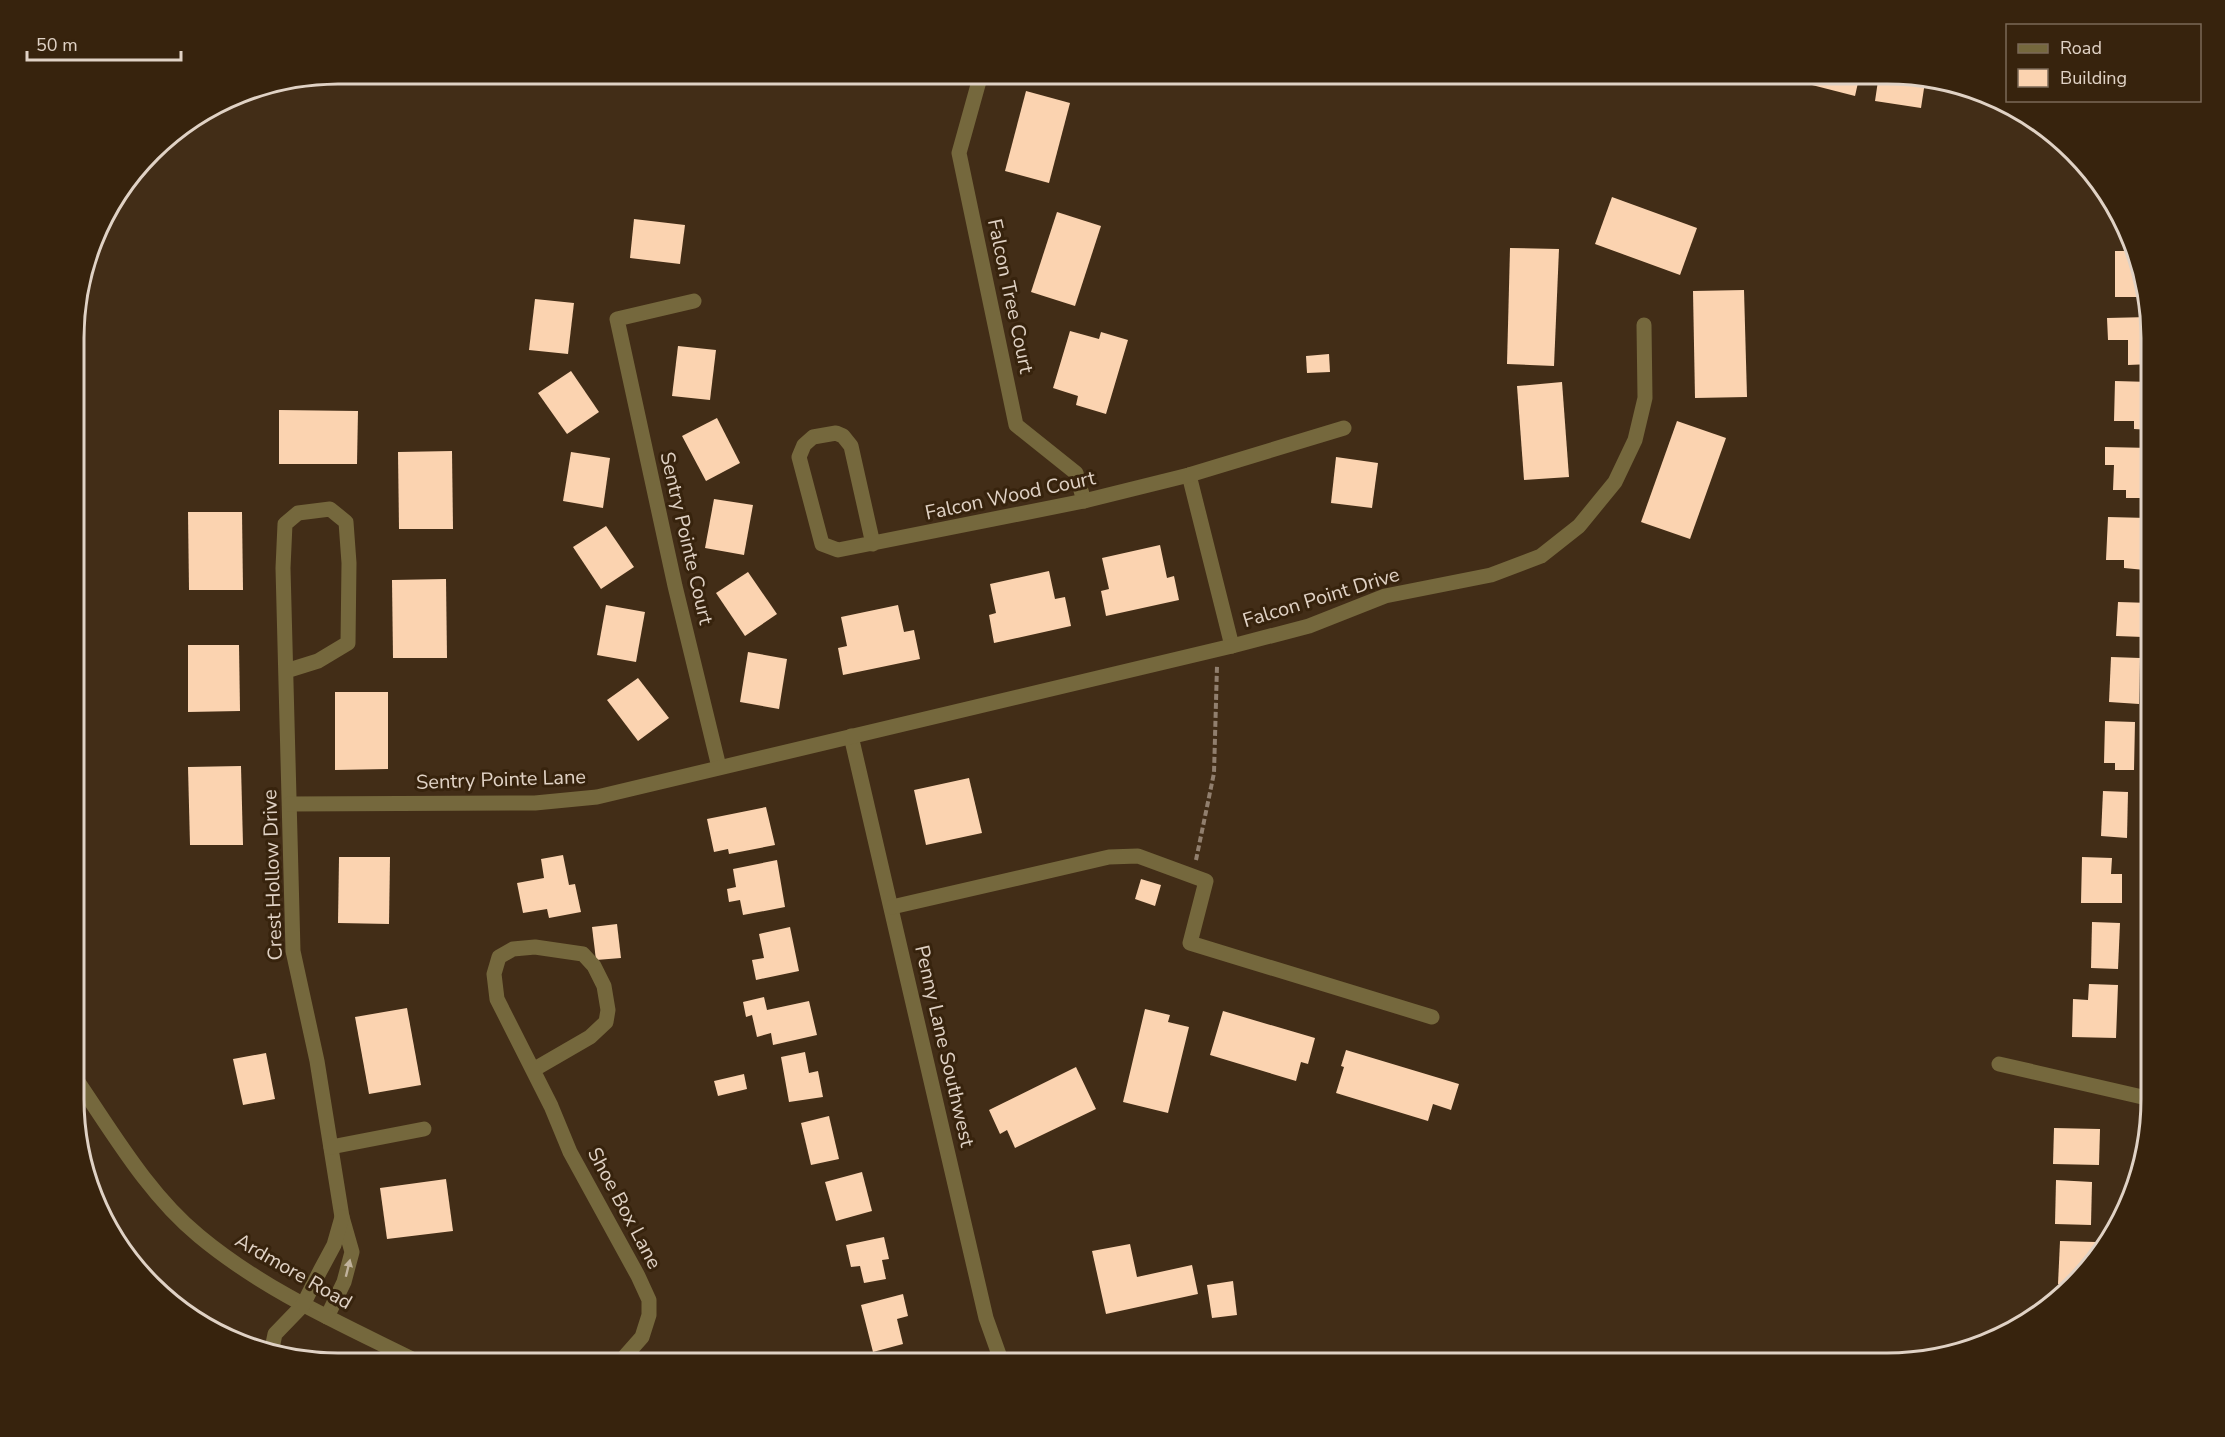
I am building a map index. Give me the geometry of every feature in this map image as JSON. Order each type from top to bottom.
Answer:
[{"type":"street","name":"Falcon Tree Court","points":[[978,84],[959,153],[1017,425],[1076,473],[1084,501]]},
{"type":"street","name":"Sentry Pointe Court","points":[[694,301],[618,319],[675,586],[719,767]]},
{"type":"street","name":"Falcon Point Drive","points":[[851,736],[1309,626],[1384,596],[1491,575],[1541,556],[1579,526],[1615,482],[1635,440],[1645,398],[1644,325]]},
{"type":"street","name":"Falcon Wood Court","points":[[873,544],[851,446],[843,436],[836,433],[813,437],[804,445],[799,457],[822,544],[838,550],[873,544],[1084,501],[1189,475],[1344,428]]},
{"type":"street","points":[[1189,475],[1224,648]]},
{"type":"street","name":"Crest Hollow Drive","points":[[286,671],[318,661],[348,643],[349,563],[346,522],[330,509],[298,513],[285,524],[283,568],[293,951],[317,1060],[342,1217],[352,1252],[344,1282],[327,1317]]},
{"type":"street","name":"Sentry Pointe Lane","points":[[290,804],[535,803],[597,797],[851,736]]},
{"type":"street","name":"Penny Lane Southwest","points":[[851,736],[986,1318],[998,1353]]},
{"type":"street","points":[[892,907],[1109,857],[1138,856],[1206,880],[1190,943],[1432,1017]]},
{"type":"street","name":"Shoe Box Lane","points":[[533,1070],[591,1037],[606,1022],[608,1010],[604,986],[594,966],[583,954],[535,947],[513,949],[499,957],[494,974],[497,999],[533,1070],[570,1152],[649,1300],[649,1315],[642,1337],[628,1353]]},
{"type":"street","points":[[1999,1064],[2141,1097]]},
{"type":"street","name":"Ardmore Road","points":[[84,1090],[152,1188],[198,1235],[241,1268],[303,1305],[398,1353]]},
{"type":"street","points":[[331,1147],[424,1130]]},
{"type":"street","name":"Crest Hollow Drive","points":[[273,1344],[275,1334],[303,1305],[334,1245],[342,1217]]},
{"type":"path","points":[[1192,876],[1214,773],[1218,698],[1224,648]]},
{"type":"building","points":[[1812,84],[1858,84],[1855,96]]},
{"type":"building","points":[[1878,84],[1924,87],[1921,108],[1875,101]]},
{"type":"building","points":[[1026,91],[1070,103],[1049,183],[1005,171]]},
{"type":"building","points":[[1612,197],[1697,228],[1680,275],[1595,244]]},
{"type":"building","points":[[1057,212],[1101,226],[1075,306],[1031,292]]},
{"type":"building","points":[[634,219],[685,225],[680,264],[630,258]]},
{"type":"building","points":[[1510,248],[1559,249],[1554,366],[1507,364]]},
{"type":"building","points":[[2115,251],[2126,251],[2138,297],[2115,297]]},
{"type":"building","points":[[1744,290],[1747,397],[1695,398],[1693,291]]},
{"type":"building","points":[[535,299],[574,303],[568,354],[529,350]]},
{"type":"building","points":[[2140,317],[2141,364],[2128,365],[2128,340],[2108,340],[2107,318]]},
{"type":"building","points":[[1070,331],[1099,339],[1101,332],[1128,340],[1106,414],[1076,405],[1078,396],[1053,388]]},
{"type":"building","points":[[678,346],[716,350],[710,400],[672,396]]},
{"type":"building","points":[[1329,354],[1330,372],[1307,373],[1306,356]]},
{"type":"building","points":[[571,371],[599,412],[567,434],[538,393]]},
{"type":"building","points":[[2115,381],[2141,382],[2141,429],[2134,429],[2134,421],[2114,421]]},
{"type":"building","points":[[1562,382],[1569,477],[1524,480],[1517,386]]},
{"type":"building","points":[[279,410],[358,411],[357,464],[279,464]]},
{"type":"building","points":[[717,418],[740,463],[706,481],[682,436]]},
{"type":"building","points":[[1677,421],[1726,438],[1690,539],[1641,522]]},
{"type":"building","points":[[2105,447],[2141,448],[2141,498],[2126,498],[2126,490],[2113,490],[2114,465],[2105,465]]},
{"type":"building","points":[[452,451],[453,529],[399,529],[398,452]]},
{"type":"building","points":[[571,452],[610,458],[603,508],[563,501]]},
{"type":"building","points":[[1336,457],[1378,463],[1372,508],[1331,503]]},
{"type":"building","points":[[714,499],[753,505],[744,555],[705,548]]},
{"type":"building","points":[[188,512],[242,512],[243,590],[189,590]]},
{"type":"building","points":[[2108,517],[2141,518],[2141,570],[2124,568],[2124,560],[2106,560]]},
{"type":"building","points":[[606,526],[634,567],[601,589],[573,547]]},
{"type":"building","points":[[1160,545],[1167,578],[1174,576],[1179,600],[1106,616],[1101,591],[1109,589],[1102,558]]},
{"type":"building","points":[[1049,571],[1055,599],[1065,597],[1071,626],[994,643],[989,615],[996,613],[990,584]]},
{"type":"building","points":[[748,572],[777,614],[745,636],[716,593]]},
{"type":"building","points":[[446,579],[447,658],[393,658],[392,580]]},
{"type":"building","points":[[2118,602],[2141,603],[2141,637],[2116,636]]},
{"type":"building","points":[[606,605],[645,612],[636,662],[597,655]]},
{"type":"building","points":[[898,605],[904,632],[914,630],[920,659],[843,675],[838,648],[847,646],[841,617]]},
{"type":"building","points":[[188,645],[239,645],[240,711],[188,712]]},
{"type":"building","points":[[748,652],[787,659],[779,709],[740,702]]},
{"type":"building","points":[[2111,657],[2140,658],[2139,704],[2109,702]]},
{"type":"building","points":[[638,678],[669,718],[638,741],[607,700]]},
{"type":"building","points":[[335,692],[388,692],[388,769],[335,770]]},
{"type":"building","points":[[2105,721],[2135,722],[2134,770],[2115,770],[2115,763],[2104,763]]},
{"type":"building","points":[[241,766],[243,845],[190,845],[188,767]]},
{"type":"building","points":[[969,778],[982,833],[926,845],[914,790]]},
{"type":"building","points":[[2103,791],[2128,792],[2127,838],[2101,836]]},
{"type":"building","points":[[766,807],[775,845],[729,854],[728,849],[714,852],[707,819]]},
{"type":"building","points":[[563,855],[569,885],[575,884],[581,912],[549,918],[547,909],[523,913],[517,883],[544,878],[541,859]]},
{"type":"building","points":[[339,857],[390,857],[389,924],[338,923]]},
{"type":"building","points":[[2082,857],[2112,858],[2111,874],[2122,874],[2122,903],[2081,903]]},
{"type":"building","points":[[777,860],[785,907],[743,915],[740,900],[729,902],[727,889],[736,887],[733,869]]},
{"type":"building","points":[[1141,879],[1161,885],[1155,906],[1135,899]]},
{"type":"building","points":[[2092,922],[2120,923],[2118,969],[2091,968]]},
{"type":"building","points":[[617,924],[621,958],[596,960],[592,927]]},
{"type":"building","points":[[790,927],[799,971],[756,980],[752,960],[764,958],[759,934]]},
{"type":"building","points":[[2089,984],[2118,985],[2116,1038],[2072,1037],[2073,999],[2088,1000]]},
{"type":"building","points":[[764,997],[767,1010],[809,1001],[817,1035],[773,1045],[771,1033],[757,1037],[752,1015],[746,1017],[743,1002]]},
{"type":"building","points":[[407,1008],[421,1085],[369,1094],[355,1017]]},
{"type":"building","points":[[1145,1009],[1170,1015],[1168,1022],[1189,1027],[1168,1113],[1123,1102]]},
{"type":"building","points":[[1223,1011],[1315,1038],[1308,1064],[1301,1062],[1296,1081],[1210,1055]]},
{"type":"building","points":[[1346,1050],[1459,1084],[1451,1110],[1433,1104],[1428,1121],[1336,1093],[1344,1067],[1341,1066]]},
{"type":"building","points":[[805,1052],[809,1073],[818,1071],[823,1097],[789,1102],[781,1057]]},
{"type":"building","points":[[266,1053],[275,1099],[243,1105],[233,1059]]},
{"type":"building","points":[[1076,1067],[1096,1109],[1015,1148],[1007,1130],[1000,1134],[989,1110]]},
{"type":"building","points":[[744,1074],[747,1089],[718,1096],[714,1081]]},
{"type":"building","points":[[829,1116],[839,1159],[811,1165],[801,1123]]},
{"type":"building","points":[[2054,1128],[2100,1129],[2099,1165],[2053,1164]]},
{"type":"building","points":[[862,1172],[872,1211],[836,1221],[825,1182]]},
{"type":"building","points":[[446,1179],[453,1231],[387,1239],[380,1188]]},
{"type":"building","points":[[2056,1180],[2092,1182],[2091,1225],[2055,1224]]},
{"type":"building","points":[[884,1237],[889,1259],[882,1260],[886,1279],[864,1283],[860,1266],[851,1267],[846,1245]]},
{"type":"building","points":[[2060,1241],[2096,1242],[2078,1267],[2062,1284],[2058,1284]]},
{"type":"building","points":[[1130,1244],[1137,1277],[1192,1265],[1198,1294],[1106,1314],[1092,1251]]},
{"type":"building","points":[[1233,1281],[1237,1315],[1212,1318],[1207,1285]]},
{"type":"building","points":[[903,1294],[908,1316],[897,1319],[903,1344],[873,1352],[861,1305]]}]
